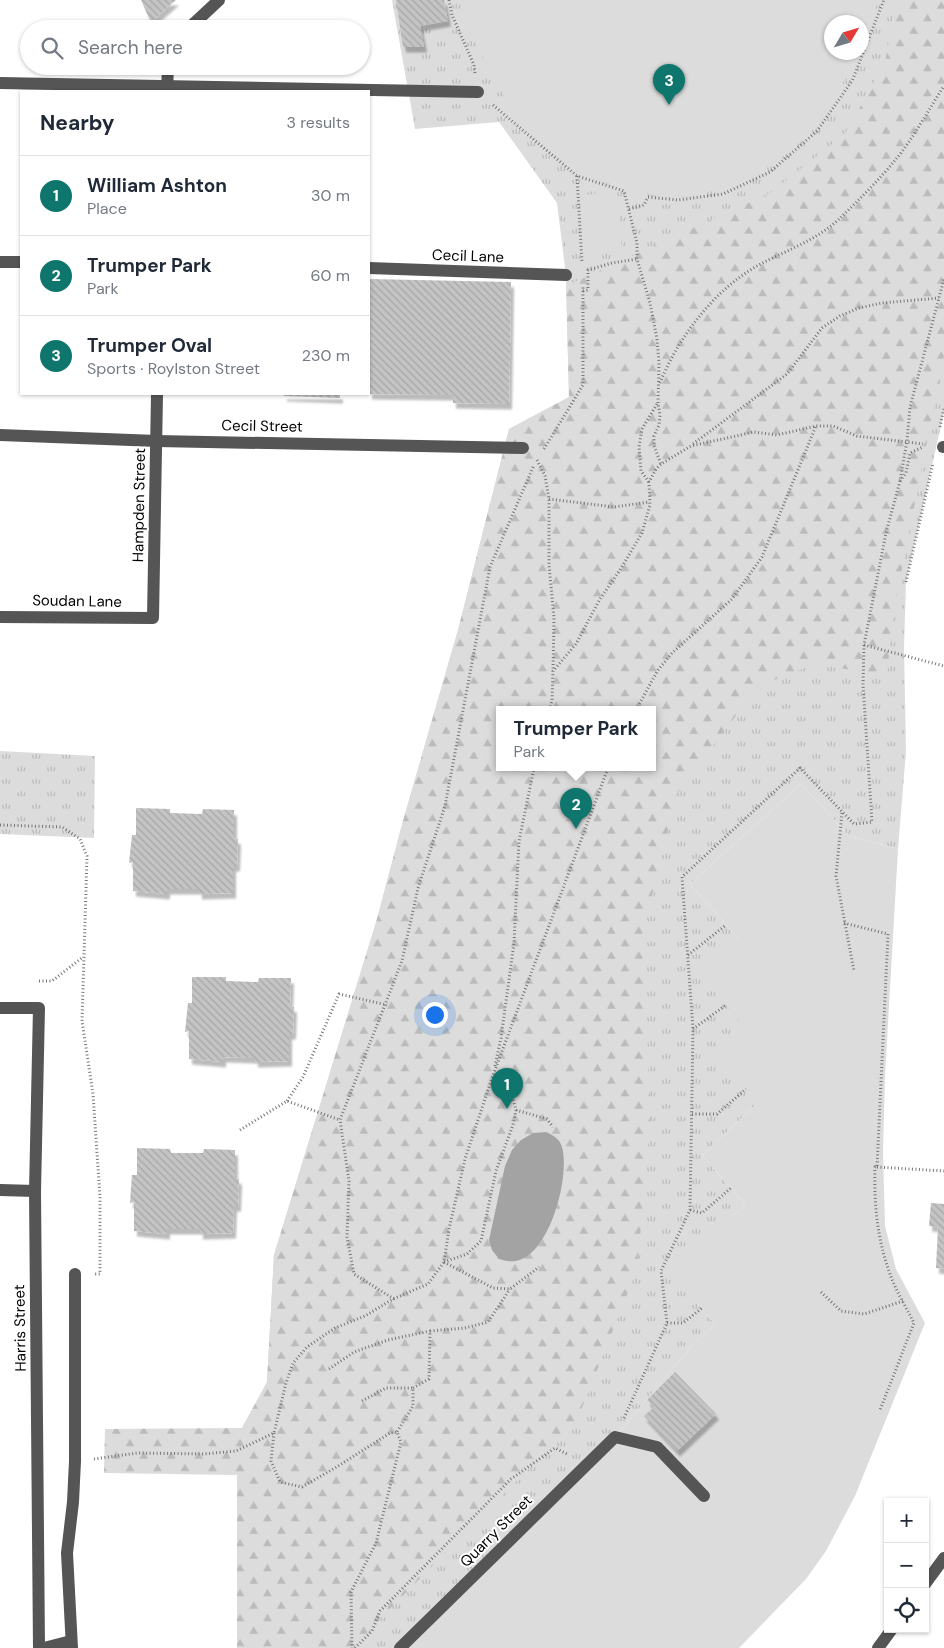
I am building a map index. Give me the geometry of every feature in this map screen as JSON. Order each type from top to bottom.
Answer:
[{"type":"street","points":[[198,20],[219,0]]},
{"type":"street","points":[[167,89],[168,75]]},
{"type":"street","points":[[0,83],[167,89],[271,90]]},
{"type":"street","points":[[370,91],[478,92]]},
{"type":"street","points":[[0,262],[20,262]]},
{"type":"street","name":"Cecil Lane","points":[[370,268],[566,275]]},
{"type":"street","name":"Hampden Street","points":[[154,618],[157,395]]},
{"type":"street","name":"Cecil Street","points":[[0,435],[523,448]]},
{"type":"street","name":"Soudan Lane","points":[[0,616],[154,618]]},
{"type":"street","name":"Harris Street","points":[[0,1008],[39,1008],[35,1191],[39,1648]]},
{"type":"street","points":[[0,1190],[35,1191]]},
{"type":"street","points":[[44,1648],[71,1645],[67,1553],[73,1502],[75,1461],[75,1274]]},
{"type":"street","points":[[615,1438],[658,1447],[704,1496]]},
{"type":"street","name":"Quarry Street","points":[[400,1648],[615,1438]]},
{"type":"street","points":[[929,1579],[944,1558]]},
{"type":"street","points":[[878,1648],[889,1633]]},
{"type":"path","points":[[449,0],[452,15],[474,65],[478,92],[576,176],[624,191],[637,243],[637,259],[650,303],[657,339],[659,363],[658,403],[660,415],[659,424],[654,436],[654,446],[661,464]]},
{"type":"path","points":[[629,209],[644,205],[648,197],[678,200],[723,194],[770,172],[816,131],[852,81],[884,0]]},
{"type":"path","points":[[658,386],[668,362],[702,313],[724,289],[755,266],[822,232],[838,220],[897,158],[944,86]]},
{"type":"path","points":[[576,176],[582,268]]},
{"type":"path","points":[[394,1299],[354,1274],[347,1236],[349,1182],[340,1120],[387,1005],[402,961],[418,888],[445,806],[490,567],[536,460],[583,385],[583,291],[588,290],[588,270],[612,263],[637,259]]},
{"type":"path","points":[[615,1438],[667,1323],[661,1271],[690,1210],[693,1029],[682,877],[800,768],[854,824],[872,822],[863,684],[864,645],[886,533],[900,481],[907,441],[910,407],[944,279]]},
{"type":"path","points":[[554,671],[576,644],[600,599],[642,533],[649,502],[649,482],[661,464],[691,446],[787,374],[822,328],[840,316],[860,308],[882,303],[939,298]]},
{"type":"path","points":[[649,482],[641,471],[639,447],[642,430],[658,403]]},
{"type":"path","points":[[691,446],[754,432],[777,435],[816,426],[833,426],[857,436],[922,444]]},
{"type":"path","points":[[638,706],[658,670],[672,654],[732,599],[762,556],[816,426]]},
{"type":"path","points":[[523,448],[536,460],[545,476],[549,499],[549,565],[554,618],[554,671],[551,706]]},
{"type":"path","points":[[900,481],[906,473],[910,453],[938,449],[906,582]]},
{"type":"path","points":[[549,499],[614,507],[649,502]]},
{"type":"path","points":[[864,645],[944,666]]},
{"type":"path","points":[[492,1078],[501,1038],[514,943],[519,841],[533,771]]},
{"type":"path","points":[[397,1432],[390,1433],[302,1488],[280,1482],[271,1461],[274,1433],[286,1382],[293,1363],[307,1348],[335,1328],[365,1316],[394,1299],[428,1284],[444,1262],[448,1229],[465,1159],[492,1078],[607,771]]},
{"type":"path","points":[[842,812],[836,876],[854,971]]},
{"type":"path","points":[[0,824],[62,827],[80,839],[87,856],[82,1022],[93,1094],[100,1197],[100,1274]]},
{"type":"path","points":[[844,923],[888,934],[874,1195],[878,1231],[890,1275],[914,1323],[880,1410]]},
{"type":"path","points":[[688,956],[726,925]]},
{"type":"path","points":[[39,981],[52,981],[83,957]]},
{"type":"path","points":[[240,1130],[287,1101],[303,1077],[339,994],[387,1005]]},
{"type":"path","points":[[693,1029],[726,1005]]},
{"type":"path","points":[[444,1262],[467,1254],[481,1241],[496,1171],[513,1125],[516,1110],[513,1099],[492,1078]]},
{"type":"path","points":[[692,1114],[717,1114],[746,1088]]},
{"type":"path","points":[[287,1101],[340,1120]]},
{"type":"path","points":[[516,1110],[547,1119],[553,1127]]},
{"type":"path","points":[[877,1167],[944,1170]]},
{"type":"path","points":[[690,1210],[702,1214],[731,1188]]},
{"type":"path","points":[[444,1262],[493,1288],[510,1289]]},
{"type":"path","points":[[329,1369],[354,1352],[388,1340],[430,1331],[465,1328],[488,1322],[510,1289],[539,1267]]},
{"type":"path","points":[[821,1292],[841,1311],[864,1314],[903,1301]]},
{"type":"path","points":[[667,1323],[683,1323],[702,1308]]},
{"type":"path","points":[[362,1400],[386,1388],[413,1388],[429,1379],[430,1331]]},
{"type":"path","points":[[397,1432],[413,1406],[413,1388]]},
{"type":"path","points":[[354,1648],[351,1592],[376,1543],[401,1442],[397,1432]]},
{"type":"path","points":[[75,1461],[116,1457],[138,1452],[204,1454],[236,1451],[274,1433]]},
{"type":"path","points":[[354,1648],[372,1631],[380,1612],[511,1479],[555,1448],[587,1465]]},
{"type":"green space","points":[[392,0],[944,0],[944,412],[906,582],[904,648],[906,751],[898,849],[849,836],[801,784],[690,884],[739,939],[742,1026],[758,1103],[702,1155],[745,1205],[671,1274],[715,1324],[691,1347],[615,1437],[400,1648],[237,1648],[242,1428],[267,1382],[274,1255],[377,919],[458,630],[509,429],[569,397],[566,275],[557,203],[499,122],[415,129]]},
{"type":"green space","points":[[460,0],[878,0],[869,29],[869,15],[824,15],[824,60],[856,60],[820,118],[792,150],[760,172],[721,189],[689,196],[652,195],[603,182],[570,168],[526,131],[492,77],[467,21]]},
{"type":"green space","points":[[897,0],[944,0],[944,355],[893,614],[887,676],[815,664],[758,686],[677,794],[642,937],[651,1114],[637,1270],[577,1420],[351,1648],[237,1648],[237,1475],[104,1473],[105,1429],[242,1428],[267,1382],[274,1255],[377,919],[458,630],[509,429],[569,397],[566,286],[770,193],[845,134],[885,62]]},
{"type":"green space","points":[[617,192],[622,251],[588,253],[583,195]]},
{"type":"green space","points":[[0,751],[95,756],[94,838],[0,834]]},
{"type":"green space","points":[[801,784],[849,836],[898,849],[885,1076],[883,1152],[885,1226],[896,1269],[925,1323],[855,1496],[826,1551],[806,1579],[739,1648],[400,1648],[615,1437],[691,1347],[715,1324],[670,1274],[745,1205],[702,1155],[758,1103],[716,1051],[742,1025],[700,973],[739,939],[690,884]]},
{"type":"shaded area","points":[[546,1132],[560,1142],[564,1160],[561,1192],[550,1226],[542,1241],[522,1259],[507,1261],[499,1259],[492,1250],[489,1240],[505,1166],[512,1150],[521,1140],[533,1133]]},
{"type":"building","points":[[141,0],[176,0],[153,20],[150,20]]},
{"type":"building","points":[[396,0],[444,0],[448,21],[420,26],[424,47],[403,47]]},
{"type":"building","points":[[370,279],[511,282],[509,404],[453,403],[453,395],[370,394]]},
{"type":"building","points":[[340,395],[340,398],[284,396]]},
{"type":"building","points":[[136,808],[170,809],[170,813],[202,814],[203,809],[234,810],[234,838],[238,839],[237,866],[233,866],[233,893],[199,894],[199,889],[167,889],[167,894],[133,891],[133,862],[129,863],[132,835],[136,835]]},
{"type":"building","points":[[192,977],[226,977],[226,981],[258,982],[259,978],[291,978],[290,1006],[294,1007],[293,1034],[289,1034],[289,1061],[255,1062],[255,1058],[223,1057],[223,1062],[189,1059],[189,1031],[185,1032],[188,1003],[192,1003]]},
{"type":"building","points":[[137,1148],[170,1149],[171,1153],[203,1153],[204,1149],[235,1150],[235,1178],[239,1179],[238,1206],[234,1206],[233,1233],[200,1234],[200,1229],[167,1229],[167,1234],[134,1231],[134,1202],[130,1203],[132,1175],[137,1175]]},
{"type":"building","points":[[931,1203],[944,1204],[944,1269],[936,1268],[938,1227],[929,1226]]},
{"type":"building","points":[[675,1372],[716,1414],[677,1451],[644,1416],[654,1407],[647,1400]]},
{"type":"place","name":"Trumper Oval","points":[[669,105]]},
{"type":"place","name":"Trumper Park","points":[[576,829]]},
{"type":"place","name":"William Ashton","points":[[507,1109]]}]
